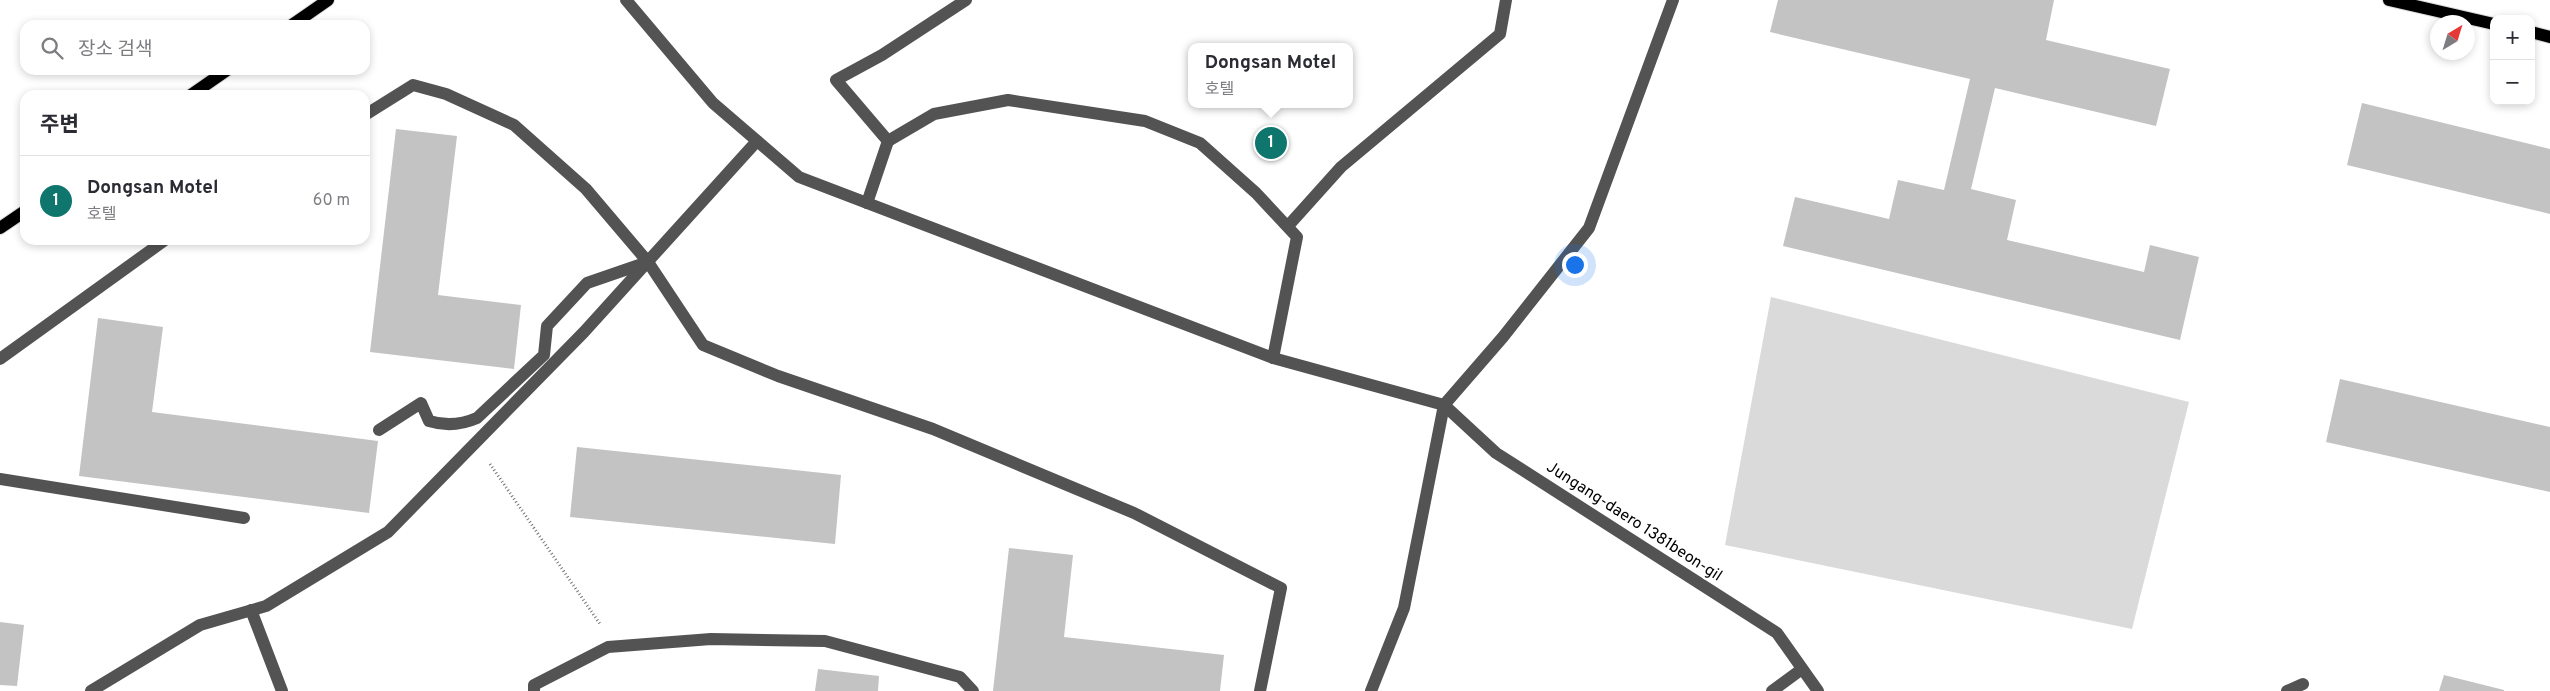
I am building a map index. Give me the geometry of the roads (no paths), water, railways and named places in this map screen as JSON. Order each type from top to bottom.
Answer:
[{"type":"main road","points":[[299,20],[328,0]]},
{"type":"main road","points":[[2389,0],[2490,23]]},
{"type":"main road","points":[[2535,33],[2550,37]]},
{"type":"main road","points":[[199,90],[221,75]]},
{"type":"main road","points":[[0,228],[20,214]]},
{"type":"street","points":[[626,0],[713,104],[799,177],[1273,358],[1444,405]]},
{"type":"street","points":[[888,141],[836,80],[882,55],[966,0]]},
{"type":"street","points":[[1288,226],[1341,167],[1500,34],[1506,0]]},
{"type":"street","points":[[1371,691],[1404,608],[1444,405],[1504,337],[1589,228],[1673,0]]},
{"type":"street","points":[[370,112],[413,85],[446,94],[514,126],[586,189],[648,262],[703,345],[778,376],[933,430],[1134,513],[1281,588],[1260,691]]},
{"type":"street","points":[[868,204],[888,141],[934,114],[1008,100],[1145,121],[1200,143],[1256,193],[1297,237],[1273,358]]},
{"type":"street","points":[[90,691],[200,625],[266,606],[388,532],[584,332],[757,142]]},
{"type":"street","points":[[0,359],[158,245]]},
{"type":"street","points":[[379,430],[421,403],[429,421],[442,426],[467,423],[477,418],[544,355],[547,326],[587,283],[648,262]]},
{"type":"street","name":"Jungang-daero 1381beon-gil","points":[[1444,405],[1496,453],[1777,633],[1818,691]]},
{"type":"street","points":[[0,478],[244,518]]},
{"type":"street","points":[[251,610],[282,691]]},
{"type":"street","points":[[534,691],[534,685],[608,647],[711,639],[825,641],[960,677],[973,691]]},
{"type":"street","points":[[1772,691],[1802,669]]},
{"type":"street","points":[[2287,691],[2303,684]]},
{"type":"place","name":"Dongsan Motel","points":[[1271,143]]}]
